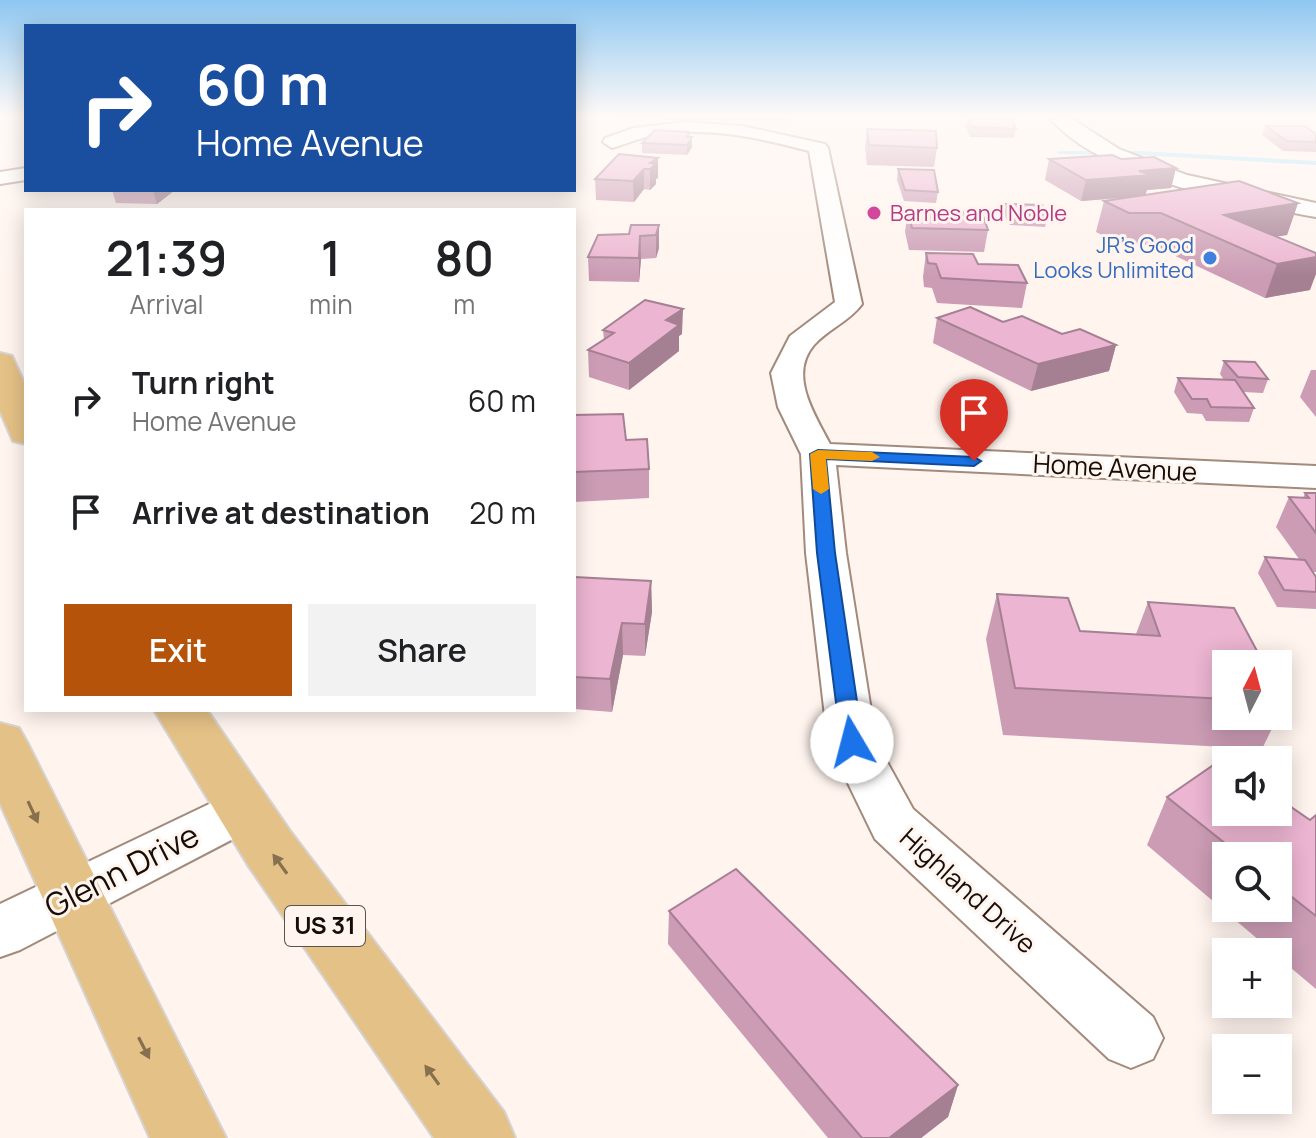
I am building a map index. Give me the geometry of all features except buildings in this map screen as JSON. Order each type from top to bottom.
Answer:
[{"type":"main road","points":[[0,363],[24,428]]},
{"type":"main road","name":"US 31","points":[[181,712],[244,810],[478,1138]]},
{"type":"main road","points":[[0,742],[189,1138]]},
{"type":"street","name":"Highland Drive","points":[[822,170],[849,304],[800,342],[786,373],[794,407],[818,454],[826,553],[852,742],[894,824],[1131,1038]]},
{"type":"street","points":[[1157,170],[1201,186],[1316,210]]},
{"type":"street","points":[[0,178],[24,174]]},
{"type":"street","name":"Home Avenue","points":[[818,454],[1316,477]]},
{"type":"street","name":"Glenn Drive","points":[[0,932],[244,810]]},
{"type":"slow traffic","points":[[821,489],[818,454],[872,457]]},
{"type":"place","name":"Barnes and Noble","points":[[874,213]]},
{"type":"place","name":"JR's Good Looks Unlimited","points":[[1210,258]]},
{"type":"route","points":[[852,742],[826,553],[818,454],[974,461]]}]
